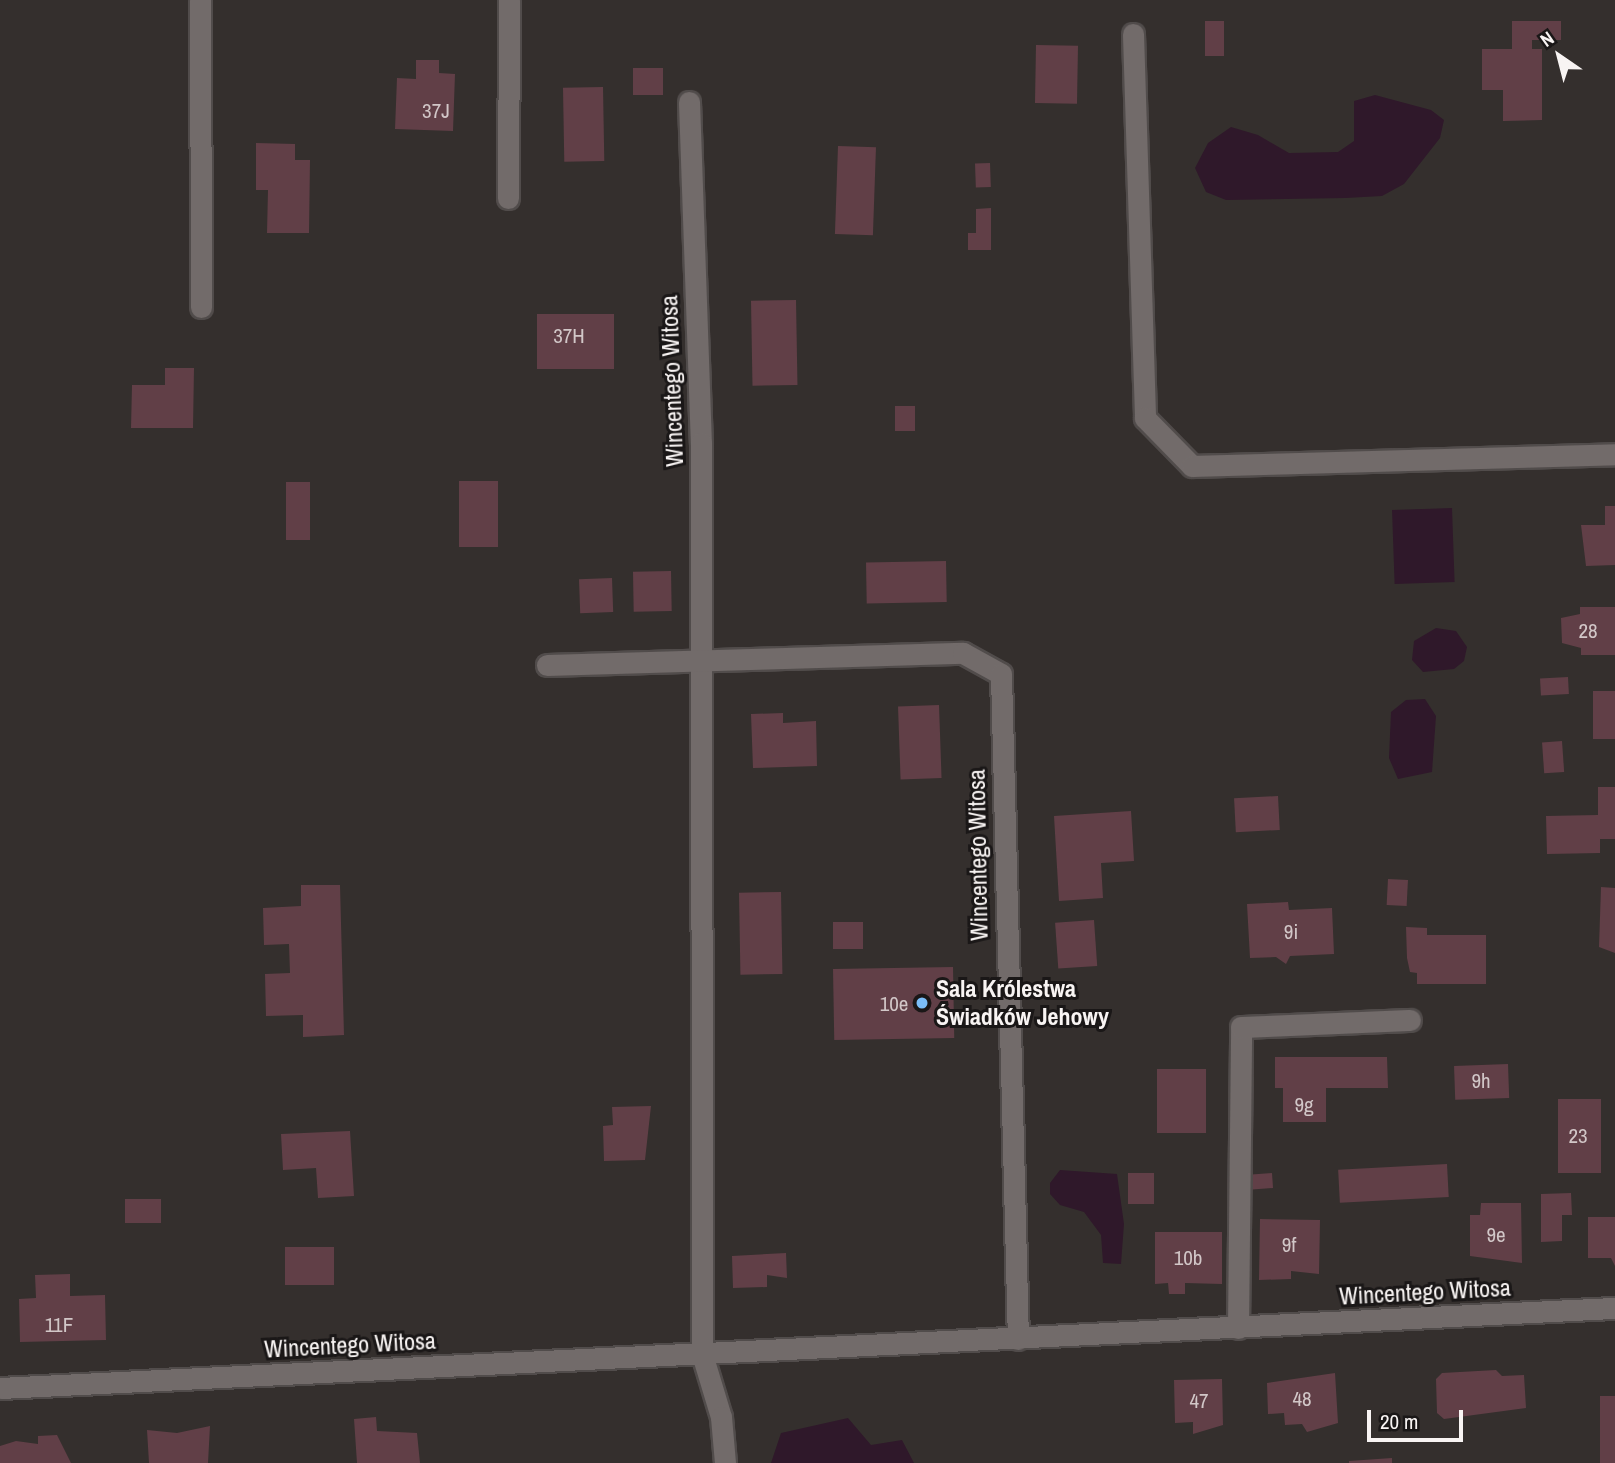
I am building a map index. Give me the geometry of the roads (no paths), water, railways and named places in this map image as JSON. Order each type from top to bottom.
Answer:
[{"type":"street","points":[[200,0],[201,307]]},
{"type":"street","points":[[508,198],[509,0]]},
{"type":"street","points":[[1133,34],[1145,418],[1192,466],[1615,454]]},
{"type":"street","name":"Wincentego Witosa","points":[[689,102],[701,443],[702,1354]]},
{"type":"street","name":"Wincentego Witosa","points":[[547,665],[963,653],[1001,674],[1018,1339]]},
{"type":"street","points":[[1238,1328],[1241,1027],[1410,1020]]},
{"type":"street","name":"Wincentego Witosa","points":[[0,1388],[1615,1308]]},
{"type":"street","points":[[702,1354],[721,1417],[724,1463]]},
{"type":"place","name":"Sala Królestwa Świadków Jehowy","points":[[922,1003]]}]
